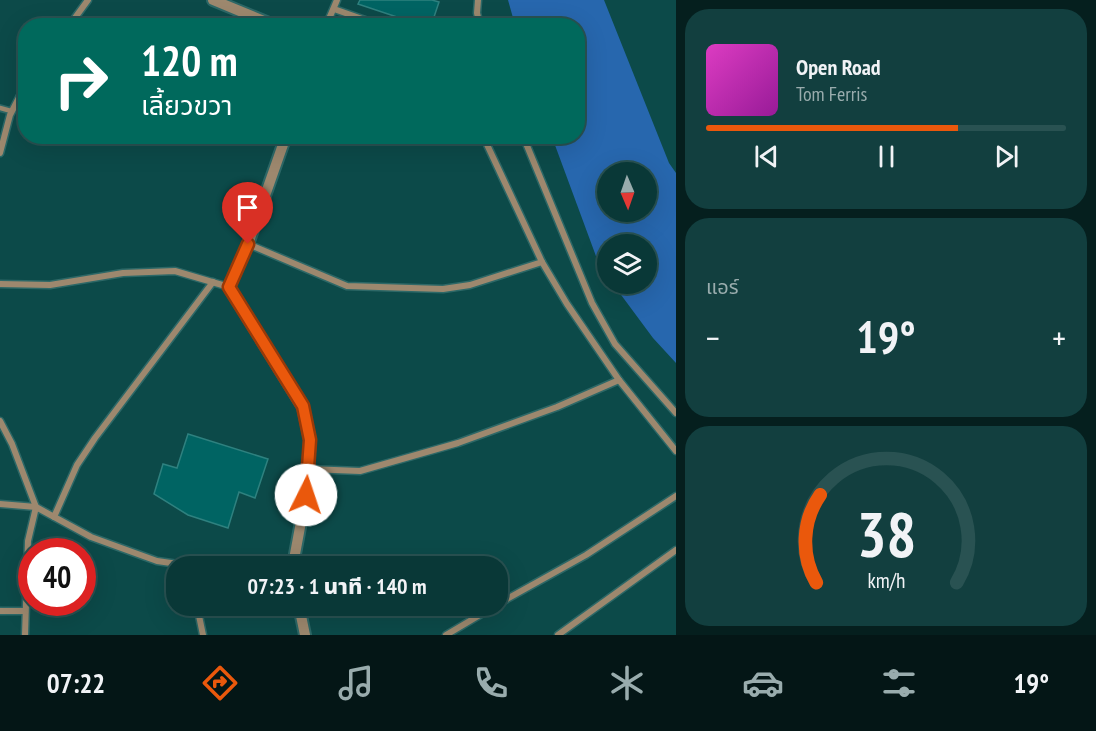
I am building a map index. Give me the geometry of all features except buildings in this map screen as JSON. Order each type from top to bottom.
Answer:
[{"type":"street","points":[[75,18],[88,0]]},
{"type":"street","points":[[213,0],[257,18]]},
{"type":"street","points":[[330,18],[337,0]]},
{"type":"street","points":[[478,0],[478,18]]},
{"type":"street","points":[[334,9],[359,18]]},
{"type":"street","points":[[0,153],[11,111],[18,98]]},
{"type":"street","points":[[229,287],[248,244],[283,144]]},
{"type":"street","points":[[487,144],[542,262],[567,304],[619,380],[676,451]]},
{"type":"street","points":[[526,144],[592,303],[615,344],[676,412]]},
{"type":"street","points":[[248,244],[347,286],[443,289],[470,285],[542,262]]},
{"type":"street","points":[[0,284],[50,285],[123,273],[175,271],[229,287],[303,406],[310,440],[306,495],[295,556]]},
{"type":"street","points":[[54,516],[77,465],[95,438],[213,282]]},
{"type":"street","points":[[308,469],[360,471],[458,443],[557,407],[619,380]]},
{"type":"street","points":[[0,421],[12,444],[36,507],[29,538]]},
{"type":"street","points":[[508,598],[586,555],[676,496]]},
{"type":"street","points":[[0,504],[36,507],[91,537],[166,562]]},
{"type":"street","points":[[558,635],[676,550]]},
{"type":"street","points":[[0,611],[18,611]]},
{"type":"street","points":[[25,616],[25,635]]},
{"type":"street","points":[[199,616],[203,635]]},
{"type":"street","points":[[301,616],[305,635]]},
{"type":"street","points":[[446,635],[478,616]]},
{"type":"lane","points":[[0,108],[11,111]]},
{"type":"water","points":[[508,0],[604,0],[669,163],[676,173],[676,363],[653,338],[620,294],[657,294],[657,234],[597,234],[597,259],[555,144],[585,144],[585,18],[513,18]]},
{"type":"route","points":[[248,244],[229,287],[303,406],[310,440],[306,495]]}]
